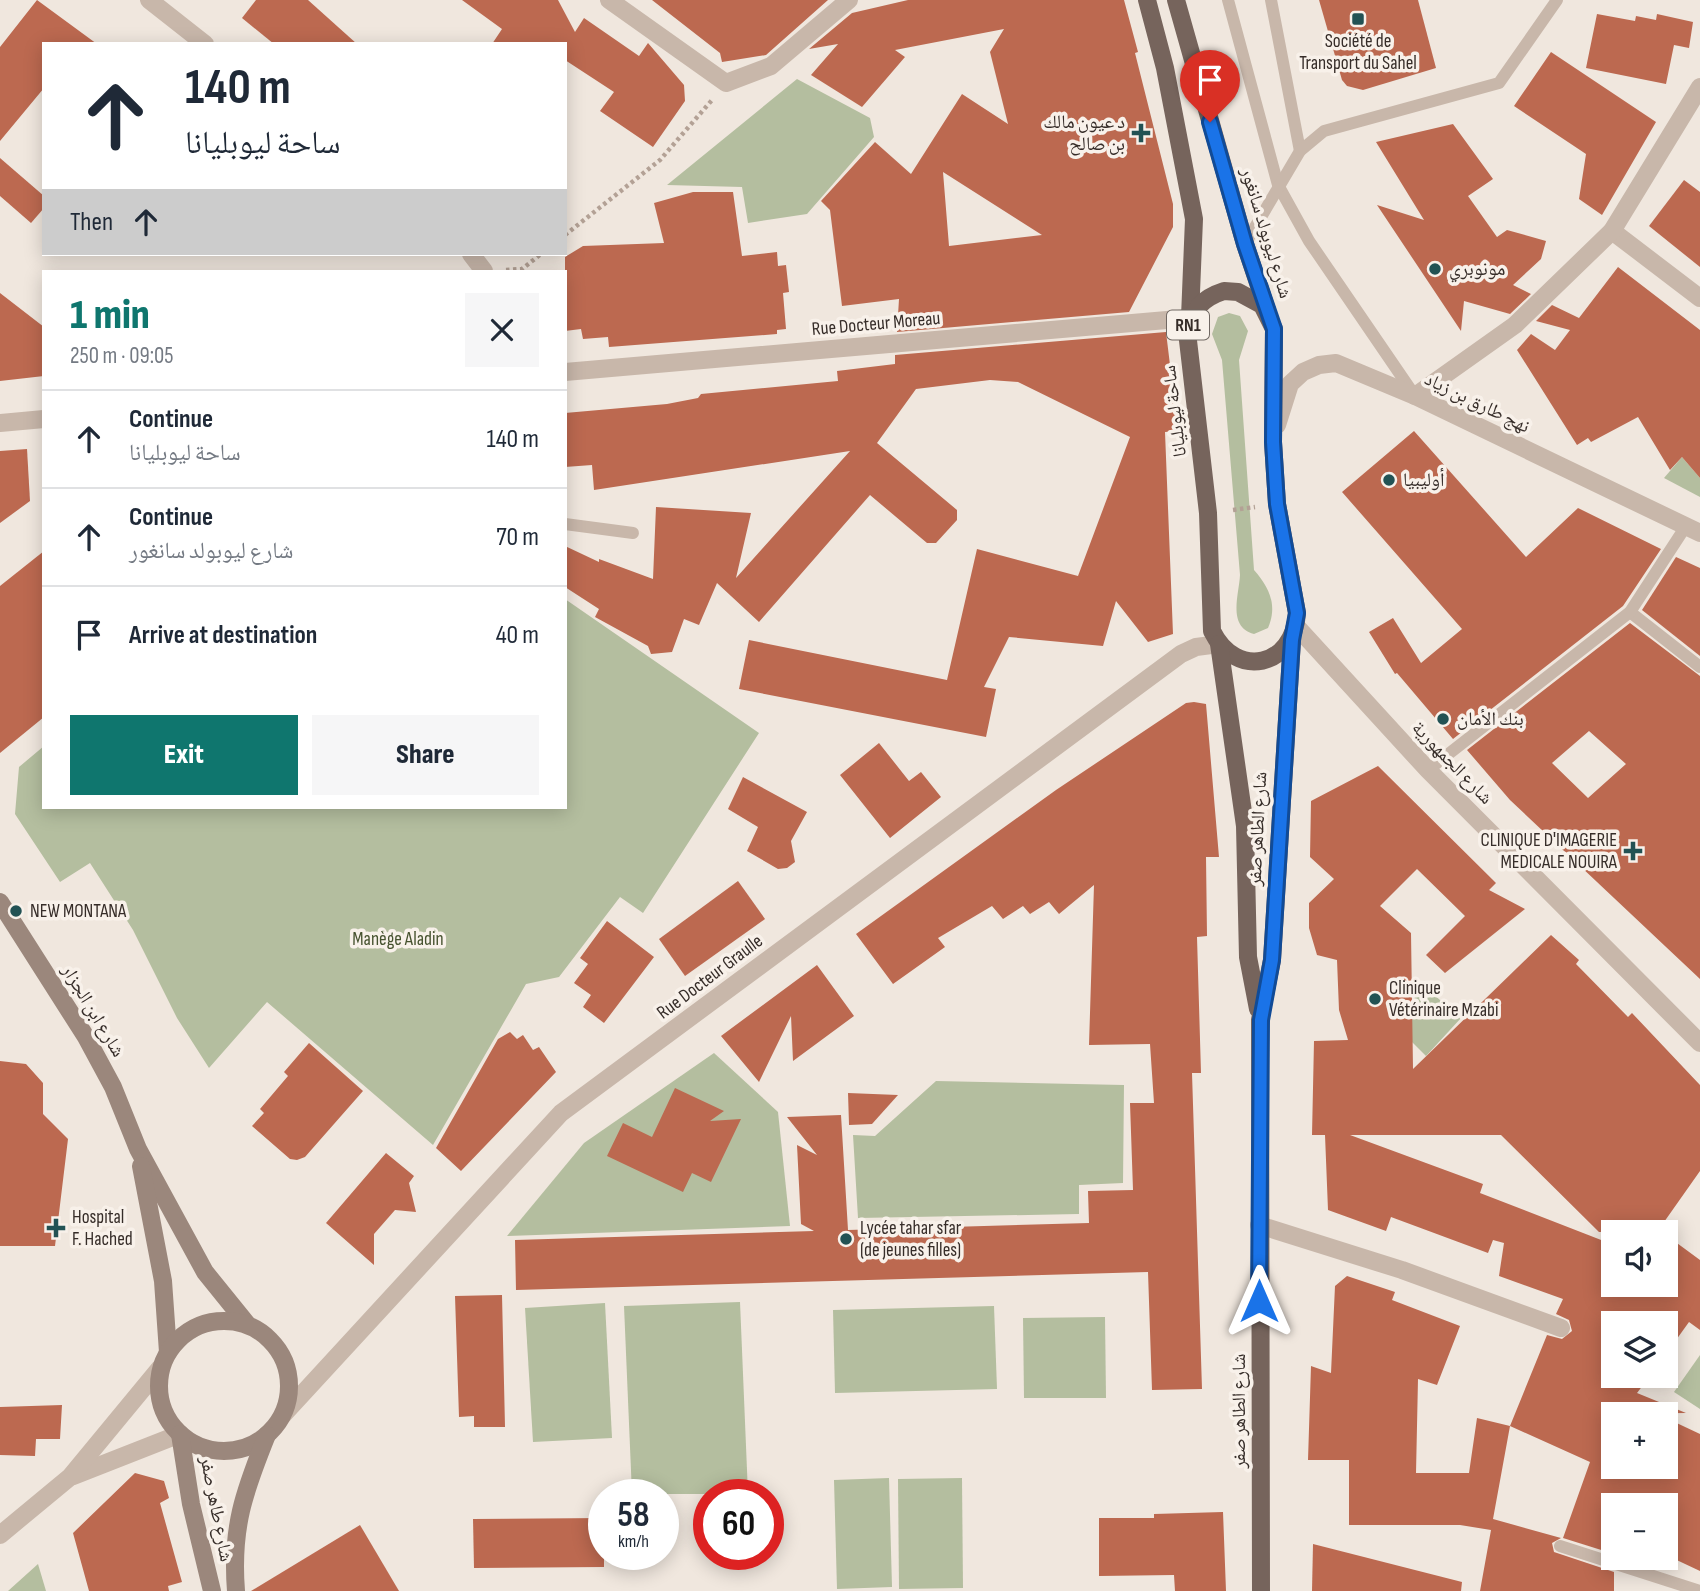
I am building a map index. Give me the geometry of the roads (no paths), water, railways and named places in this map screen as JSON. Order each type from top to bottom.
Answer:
[{"type":"main road","name":"RN1","points":[[1147,0],[1165,68],[1194,219],[1190,318]]},
{"type":"main road","name":"شارع ليوبولد سانغور","points":[[1176,0],[1245,244],[1270,316]]},
{"type":"main road","name":"RN1","points":[[1190,318],[1210,296],[1224,291],[1251,296],[1270,316],[1274,329],[1273,442],[1277,504],[1297,613],[1294,634]]},
{"type":"main road","name":"ساحة ليوبليانا","points":[[1190,318],[1187,332],[1208,513],[1212,631],[1219,644]]},
{"type":"main road","points":[[1219,644],[1229,654],[1258,662],[1283,651],[1294,634]]},
{"type":"main road","name":"شارع الطاهر صفر","points":[[1261,1591],[1261,1020],[1272,960],[1294,634]]},
{"type":"main road","name":"شارع الطاهر صفر","points":[[1219,644],[1245,826],[1248,957],[1261,1020]]},
{"type":"main road","name":"شارع ابن الجزار","points":[[0,902],[86,1037],[113,1087],[138,1149],[205,1272],[247,1324]]},
{"type":"main road","name":"شارع ابن الجزار","points":[[138,1149],[163,1281],[168,1352]]},
{"type":"main road","points":[[225,1320],[247,1324],[276,1346],[285,1362],[290,1380],[289,1398],[283,1415],[267,1435],[251,1445],[233,1451],[214,1451],[195,1445],[168,1421],[161,1404],[160,1368],[168,1352],[183,1334],[202,1323],[225,1320]]},
{"type":"main road","name":"شارع طاهر صفر","points":[[180,1434],[193,1515],[212,1591]]},
{"type":"main road","name":"شارع طاهر صفر","points":[[236,1591],[233,1552],[243,1493],[267,1435]]},
{"type":"street","points":[[149,0],[202,42]]},
{"type":"street","points":[[609,0],[726,83],[771,65],[849,0]]},
{"type":"street","points":[[1415,396],[1515,325],[1612,231],[1700,87]]},
{"type":"street","points":[[1612,231],[1700,299]]},
{"type":"street","points":[[473,256],[483,270]]},
{"type":"street","name":"Rue Docteur Moreau","points":[[567,372],[1190,318]]},
{"type":"street","name":"نهج طارق بن زياد","points":[[1273,442],[1283,399],[1290,384],[1303,372],[1319,365],[1336,363],[1415,396],[1693,529]]},
{"type":"street","points":[[0,423],[42,419]]},
{"type":"street","name":"شارع الجمهورية","points":[[1294,634],[1700,1042]]},
{"type":"street","name":"Rue Docteur Graulle","points":[[283,1415],[561,1113],[1181,654],[1196,647],[1219,644]]},
{"type":"street","points":[[1259,1225],[1402,1270],[1561,1328]]},
{"type":"street","points":[[0,1535],[70,1477],[160,1368]]},
{"type":"street","points":[[70,1477],[180,1434]]},
{"type":"lane","points":[[1228,0],[1278,185],[1308,241],[1415,396]]},
{"type":"lane","points":[[1271,0],[1300,151]]},
{"type":"lane","points":[[1245,244],[1300,151],[1324,131],[1499,83],[1557,0]]},
{"type":"lane","points":[[567,524],[633,533]]},
{"type":"lane","points":[[1428,770],[1630,612],[1693,529]]},
{"type":"lane","points":[[1630,612],[1700,667]]},
{"type":"lane","points":[[1560,1546],[1700,1591]]},
{"type":"place","name":"Société de Transport du Sahel","points":[[1358,19]]},
{"type":"place","name":"د عيون مالك بن صالح","points":[[1141,133]]},
{"type":"place","name":"مونوبري","points":[[1435,269]]},
{"type":"place","name":"أوليبيا","points":[[1389,480]]},
{"type":"place","name":"بنك الأمان","points":[[1443,719]]},
{"type":"place","name":"CLINIQUE D'IMAGERIE MEDICALE NOUIRA","points":[[1633,851]]},
{"type":"place","name":"NEW MONTANA","points":[[16,911]]},
{"type":"place","name":"Clinique Vétérinaire Mzabi","points":[[1375,999]]},
{"type":"place","name":"Hospital F. Hached","points":[[56,1228]]},
{"type":"place","name":"Lycée tahar sfar (de jeunes filles)","points":[[846,1239]]},
{"type":"park label","name":"Manège Aladin","points":[[398,939]]}]
